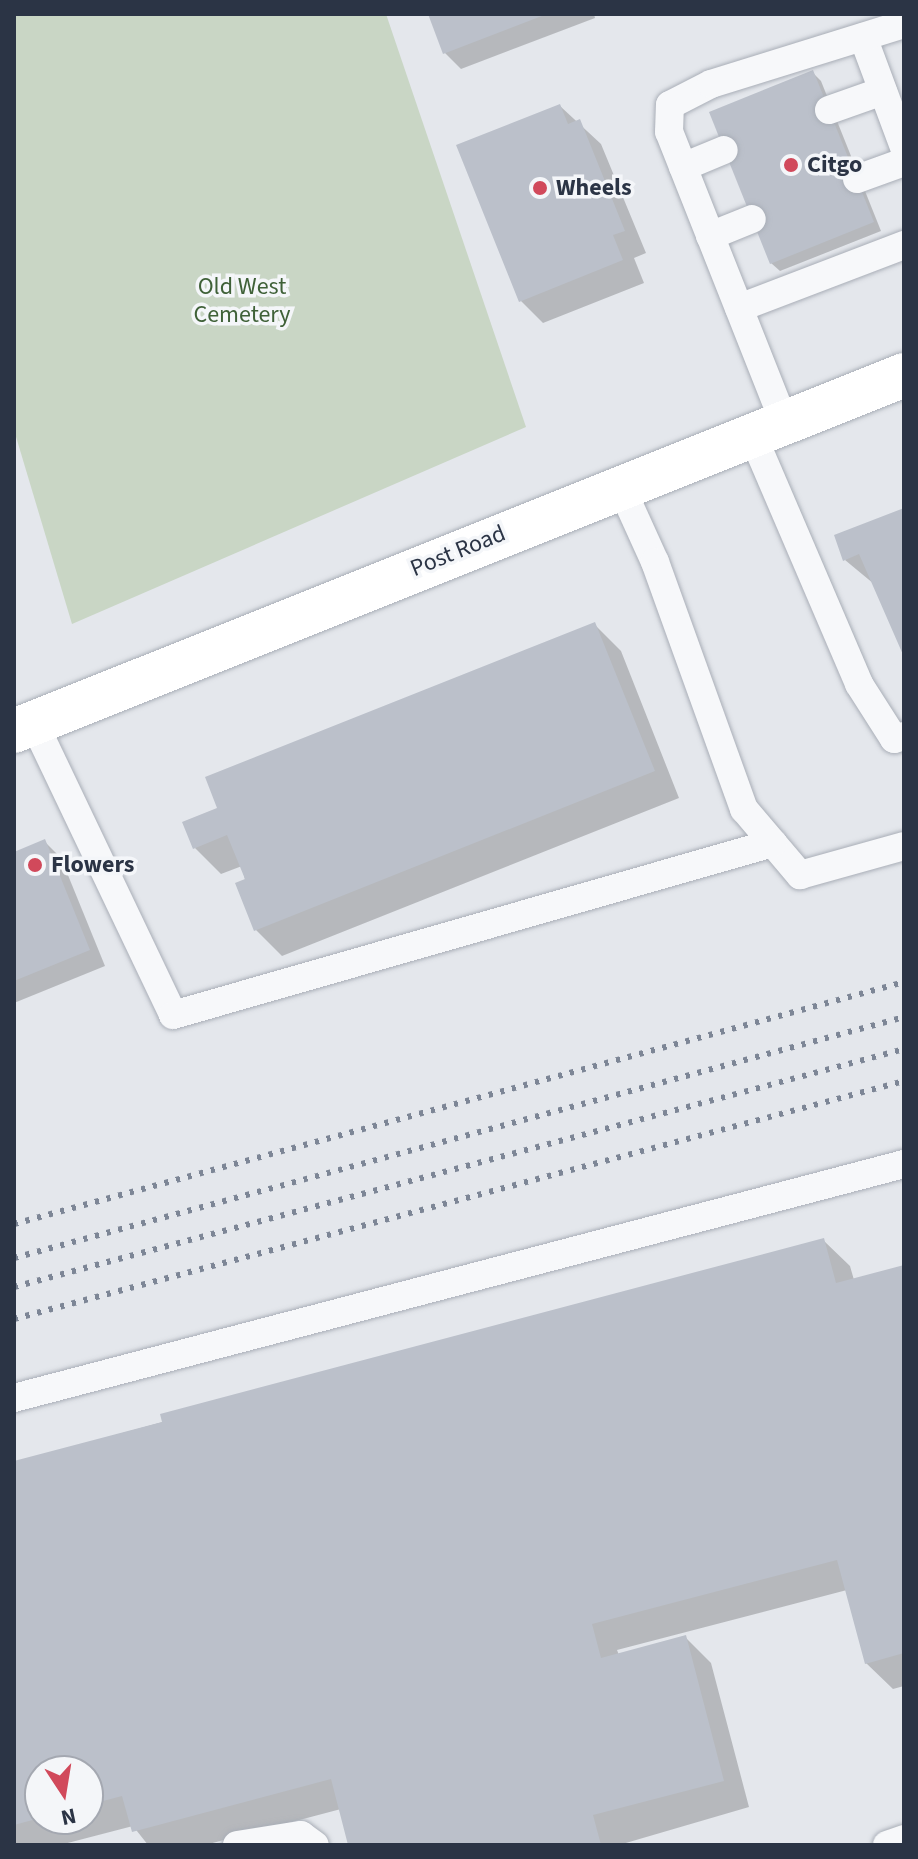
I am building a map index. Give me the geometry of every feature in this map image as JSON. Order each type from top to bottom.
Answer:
[{"type":"main road","name":"Post Road","points":[[24,727],[904,375]]},
{"type":"lane","points":[[904,24],[711,84],[670,105],[669,132],[739,308],[768,428],[859,684],[894,739],[904,736]]},
{"type":"lane","points":[[863,37],[904,147]]},
{"type":"lane","points":[[829,110],[883,91]]},
{"type":"lane","points":[[683,167],[724,150]]},
{"type":"lane","points":[[857,179],[904,162]]},
{"type":"lane","points":[[710,236],[752,219]]},
{"type":"lane","points":[[739,308],[904,245]]},
{"type":"lane","points":[[621,487],[655,562],[744,809],[800,875],[904,846]]},
{"type":"lane","points":[[24,727],[68,791],[173,1015],[773,843]]},
{"type":"lane","points":[[14,1398],[904,1164]]},
{"type":"lane","points":[[237,1845],[301,1835],[315,1845]]},
{"type":"lane","points":[[887,1845],[904,1839]]},
{"type":"green space","name":"Old West Cemetery","points":[[14,14],[386,14],[526,427],[72,624],[14,430]]},
{"type":"building","points":[[428,14],[547,14],[443,54]]},
{"type":"building","name":"Citgo","points":[[813,70],[874,222],[770,264],[709,112]]},
{"type":"building","name":"Wheels","points":[[560,104],[568,124],[580,119],[625,231],[613,235],[623,260],[519,302],[456,145]]},
{"type":"building","points":[[904,508],[904,657],[859,554],[843,561],[834,535]]},
{"type":"building","points":[[595,622],[655,771],[254,931],[235,883],[245,879],[227,835],[193,849],[182,822],[217,808],[205,777]]},
{"type":"building","points":[[45,839],[90,950],[14,981],[14,852]]},
{"type":"building","points":[[824,1238],[836,1283],[904,1265],[904,1653],[865,1664],[837,1560],[592,1624],[601,1658],[686,1635],[724,1781],[593,1815],[601,1845],[348,1845],[331,1779],[132,1832],[122,1796],[104,1801],[104,1755],[24,1755],[24,1822],[14,1825],[14,1461],[162,1422],[160,1414]]},
{"type":"railway","points":[[14,1224],[904,982]]},
{"type":"railway","points":[[14,1258],[904,1017]]},
{"type":"railway","points":[[14,1287],[904,1049]]},
{"type":"railway","points":[[14,1319],[904,1081]]},
{"type":"place","name":"Citgo","points":[[791,165]]},
{"type":"place","name":"Wheels","points":[[540,188]]},
{"type":"place","name":"Flowers","points":[[35,865]]}]
